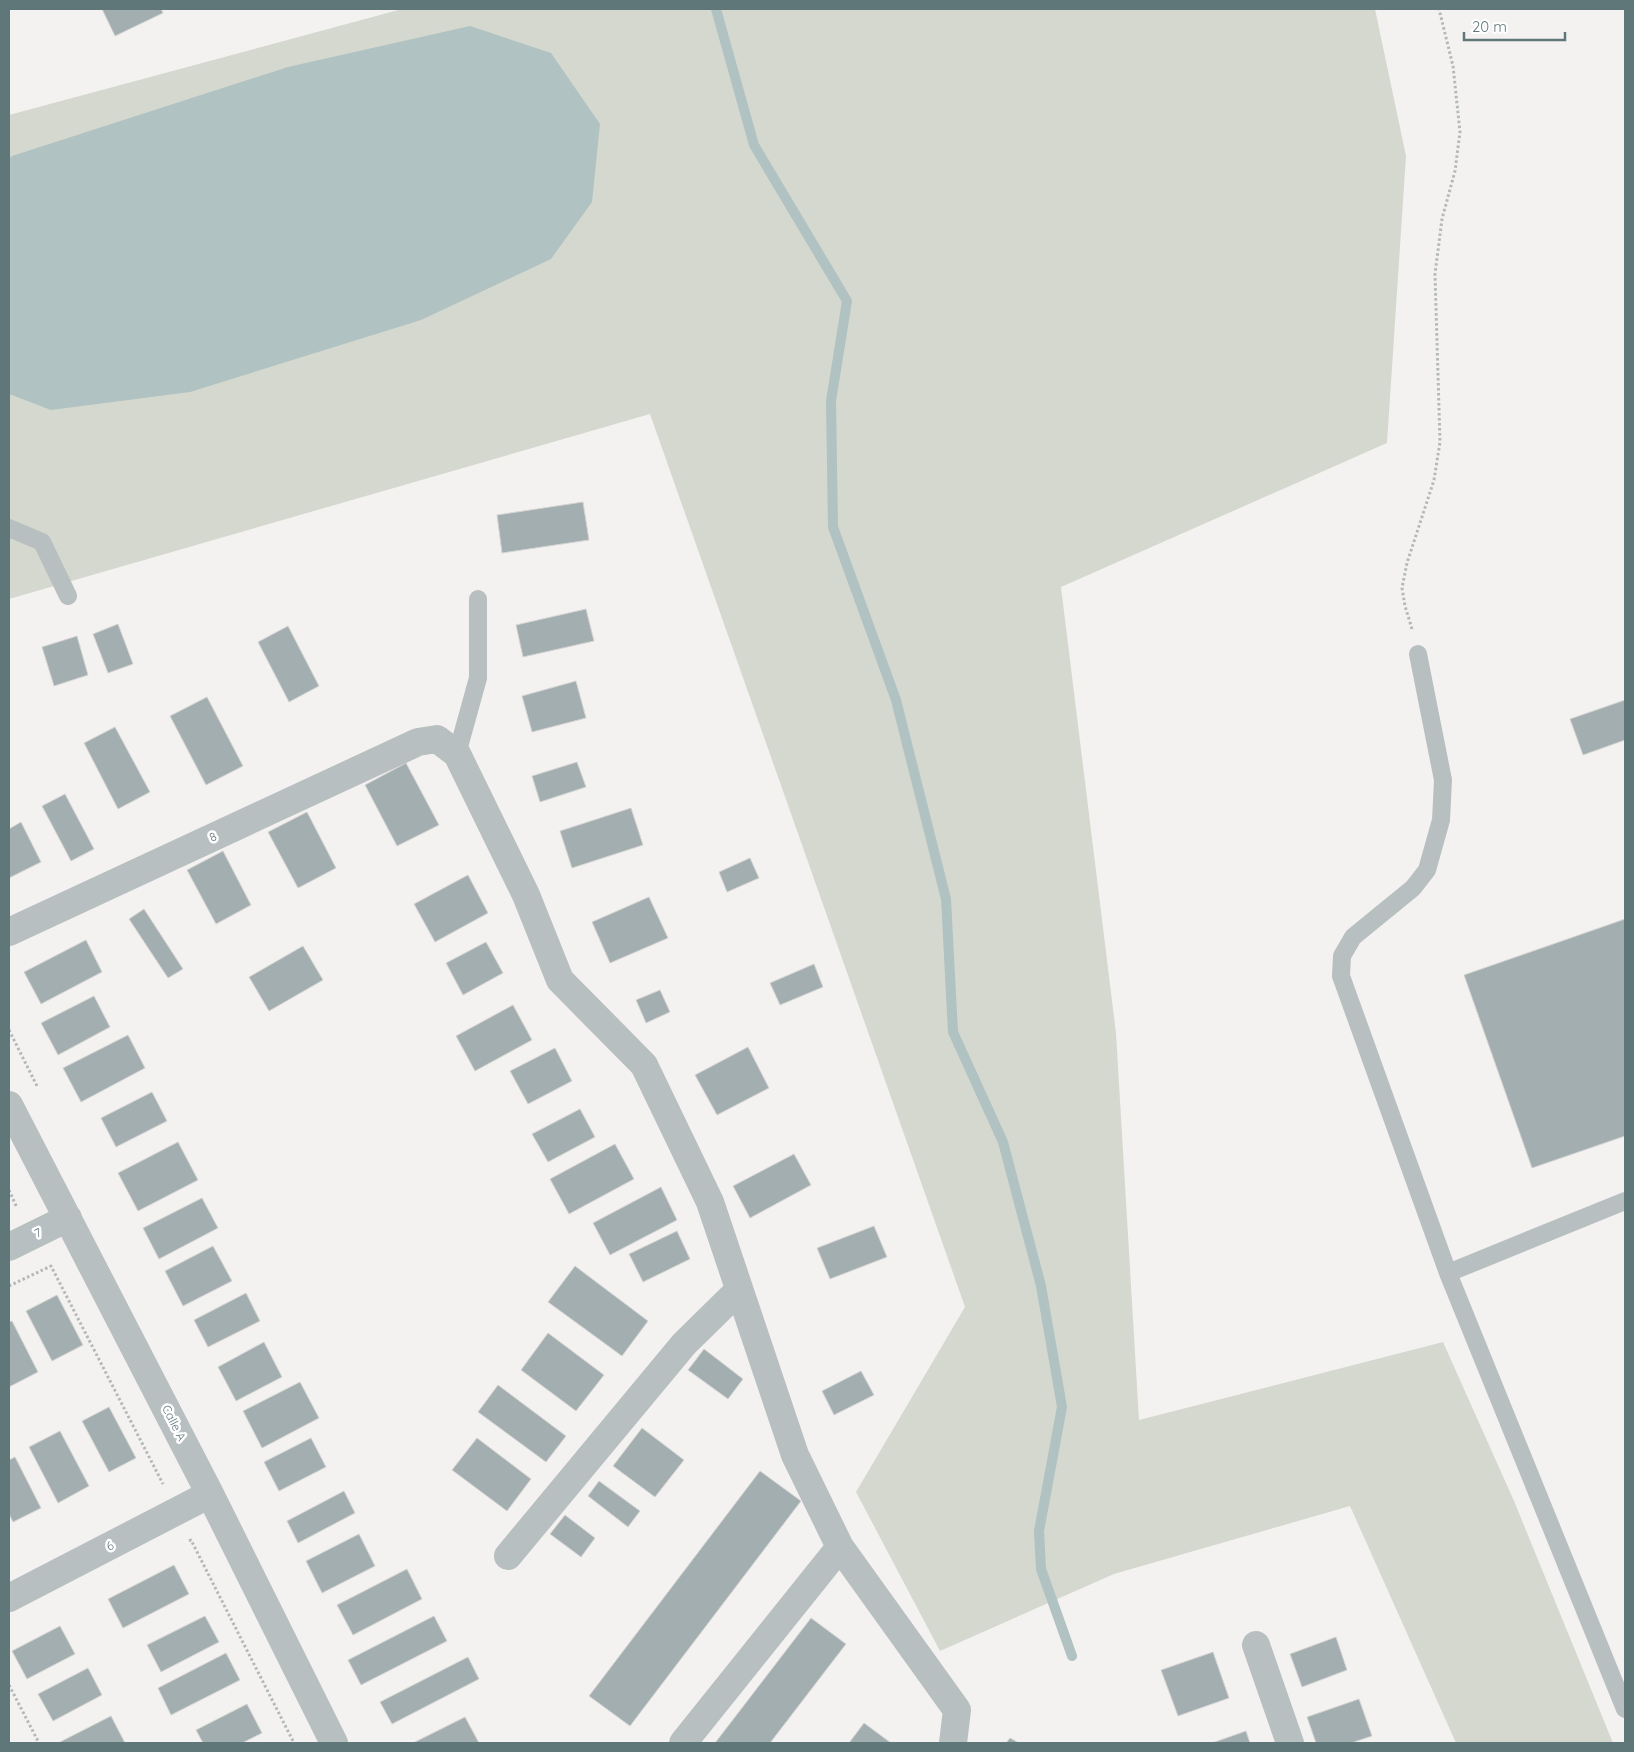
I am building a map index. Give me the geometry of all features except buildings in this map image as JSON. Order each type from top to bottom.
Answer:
[{"type":"street","name":"8","points":[[9,932],[418,742],[437,738],[457,754]]},
{"type":"street","points":[[457,754],[526,895],[560,980],[644,1065],[710,1202],[795,1454],[840,1547],[957,1710],[953,1743]]},
{"type":"street","name":"Calle A","points":[[9,1105],[210,1494],[334,1743]]},
{"type":"street","name":"7","points":[[9,1247],[68,1218]]},
{"type":"street","points":[[508,1556],[684,1344],[740,1290]]},
{"type":"street","name":"6","points":[[9,1598],[210,1494]]},
{"type":"street","points":[[684,1743],[840,1547]]},
{"type":"street","points":[[1256,1645],[1290,1743]]},
{"type":"lane","points":[[9,528],[42,542],[68,596]]},
{"type":"lane","points":[[457,754],[478,678],[478,599]]},
{"type":"lane","points":[[1418,654],[1443,780],[1441,820],[1427,870],[1413,888],[1353,937],[1342,956],[1341,976],[1448,1272],[1625,1709]]},
{"type":"lane","points":[[1448,1272],[1625,1201]]},
{"type":"path","points":[[1418,654],[1402,588],[1407,563],[1434,480],[1440,442],[1435,274],[1442,219],[1455,170],[1460,132],[1453,66],[1439,9]]},
{"type":"path","points":[[9,1190],[20,1213]]},
{"type":"path","points":[[9,1286],[51,1266],[164,1487]]},
{"type":"path","points":[[182,1544],[191,1540],[294,1743]]},
{"type":"path","points":[[9,1685],[39,1743]]},
{"type":"shaded area","points":[[402,9],[1375,9],[1406,156],[1387,443],[1061,587],[1116,1033],[1139,1420],[1443,1342],[1514,1501],[1613,1743],[1456,1743],[1350,1506],[1114,1574],[940,1651],[856,1492],[965,1307],[650,414],[9,599],[9,115]]},
{"type":"shaded area","points":[[470,26],[551,53],[600,124],[592,202],[551,259],[421,320],[190,392],[51,410],[9,394],[9,159],[12,156],[288,67]]},
{"type":"waterway","points":[[716,9],[754,145],[847,301],[831,401],[833,527],[896,700],[946,899],[953,1032],[1003,1142],[1041,1286],[1062,1407],[1039,1531],[1041,1569],[1072,1656]]}]
